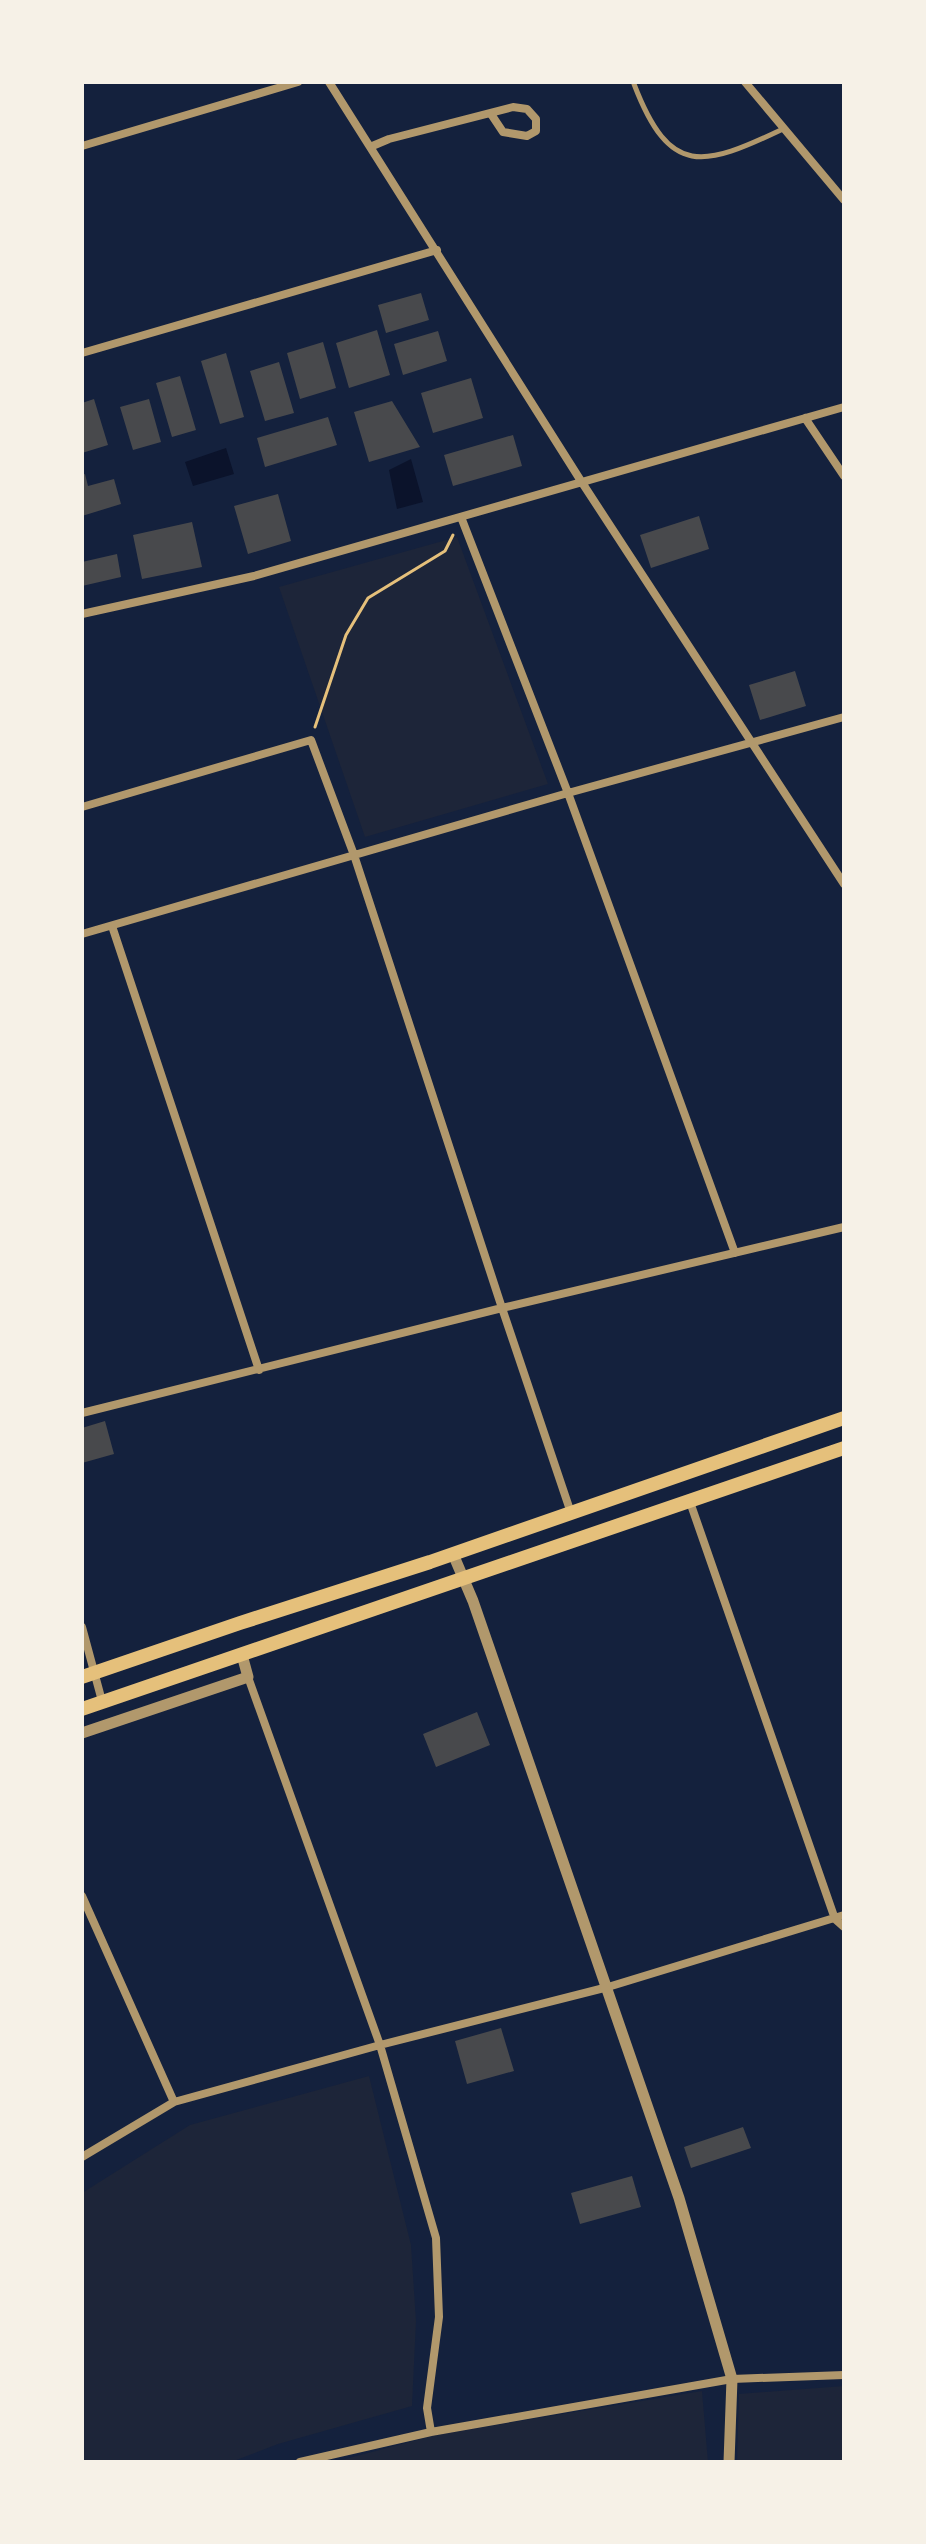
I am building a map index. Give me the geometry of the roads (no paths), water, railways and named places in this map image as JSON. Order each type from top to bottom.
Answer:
[{"type":"main road","points":[[88,1674],[453,1554],[844,1418]]},
{"type":"main road","points":[[82,1709],[844,1448]]},
{"type":"street","points":[[82,146],[298,82]]},
{"type":"street","points":[[329,82],[581,481],[844,884]]},
{"type":"street","points":[[745,82],[844,200]]},
{"type":"street","points":[[370,147],[389,139],[513,107],[527,109],[536,119],[536,131],[527,136],[503,132],[491,114]]},
{"type":"street","points":[[82,353],[437,250]]},
{"type":"street","points":[[82,614],[254,576],[844,407]]},
{"type":"street","points":[[805,418],[844,476]]},
{"type":"street","points":[[461,517],[568,793],[735,1253]]},
{"type":"street","points":[[82,934],[568,793],[844,717]]},
{"type":"street","points":[[82,807],[311,740],[354,855],[571,1513]]},
{"type":"street","points":[[112,926],[259,1370]]},
{"type":"street","points":[[82,1413],[502,1308],[844,1227]]},
{"type":"street","points":[[690,1502],[844,1927]]},
{"type":"street","points":[[453,1554],[473,1601],[679,2198],[732,2379],[729,2462]]},
{"type":"street","points":[[82,1627],[88,1674],[102,1701]]},
{"type":"street","points":[[242,1655],[380,2045],[436,2238],[439,2317],[427,2408],[431,2432]]},
{"type":"street","points":[[82,1733],[248,1677]]},
{"type":"street","points":[[82,1896],[174,2102]]},
{"type":"street","points":[[82,2157],[174,2102],[608,1987],[840,1917]]},
{"type":"street","points":[[300,2462],[431,2432],[732,2379],[844,2375]]},
{"type":"lane","points":[[634,84],[644,112],[659,133],[673,150],[687,157],[704,158],[719,154],[749,145],[784,128]]}]
